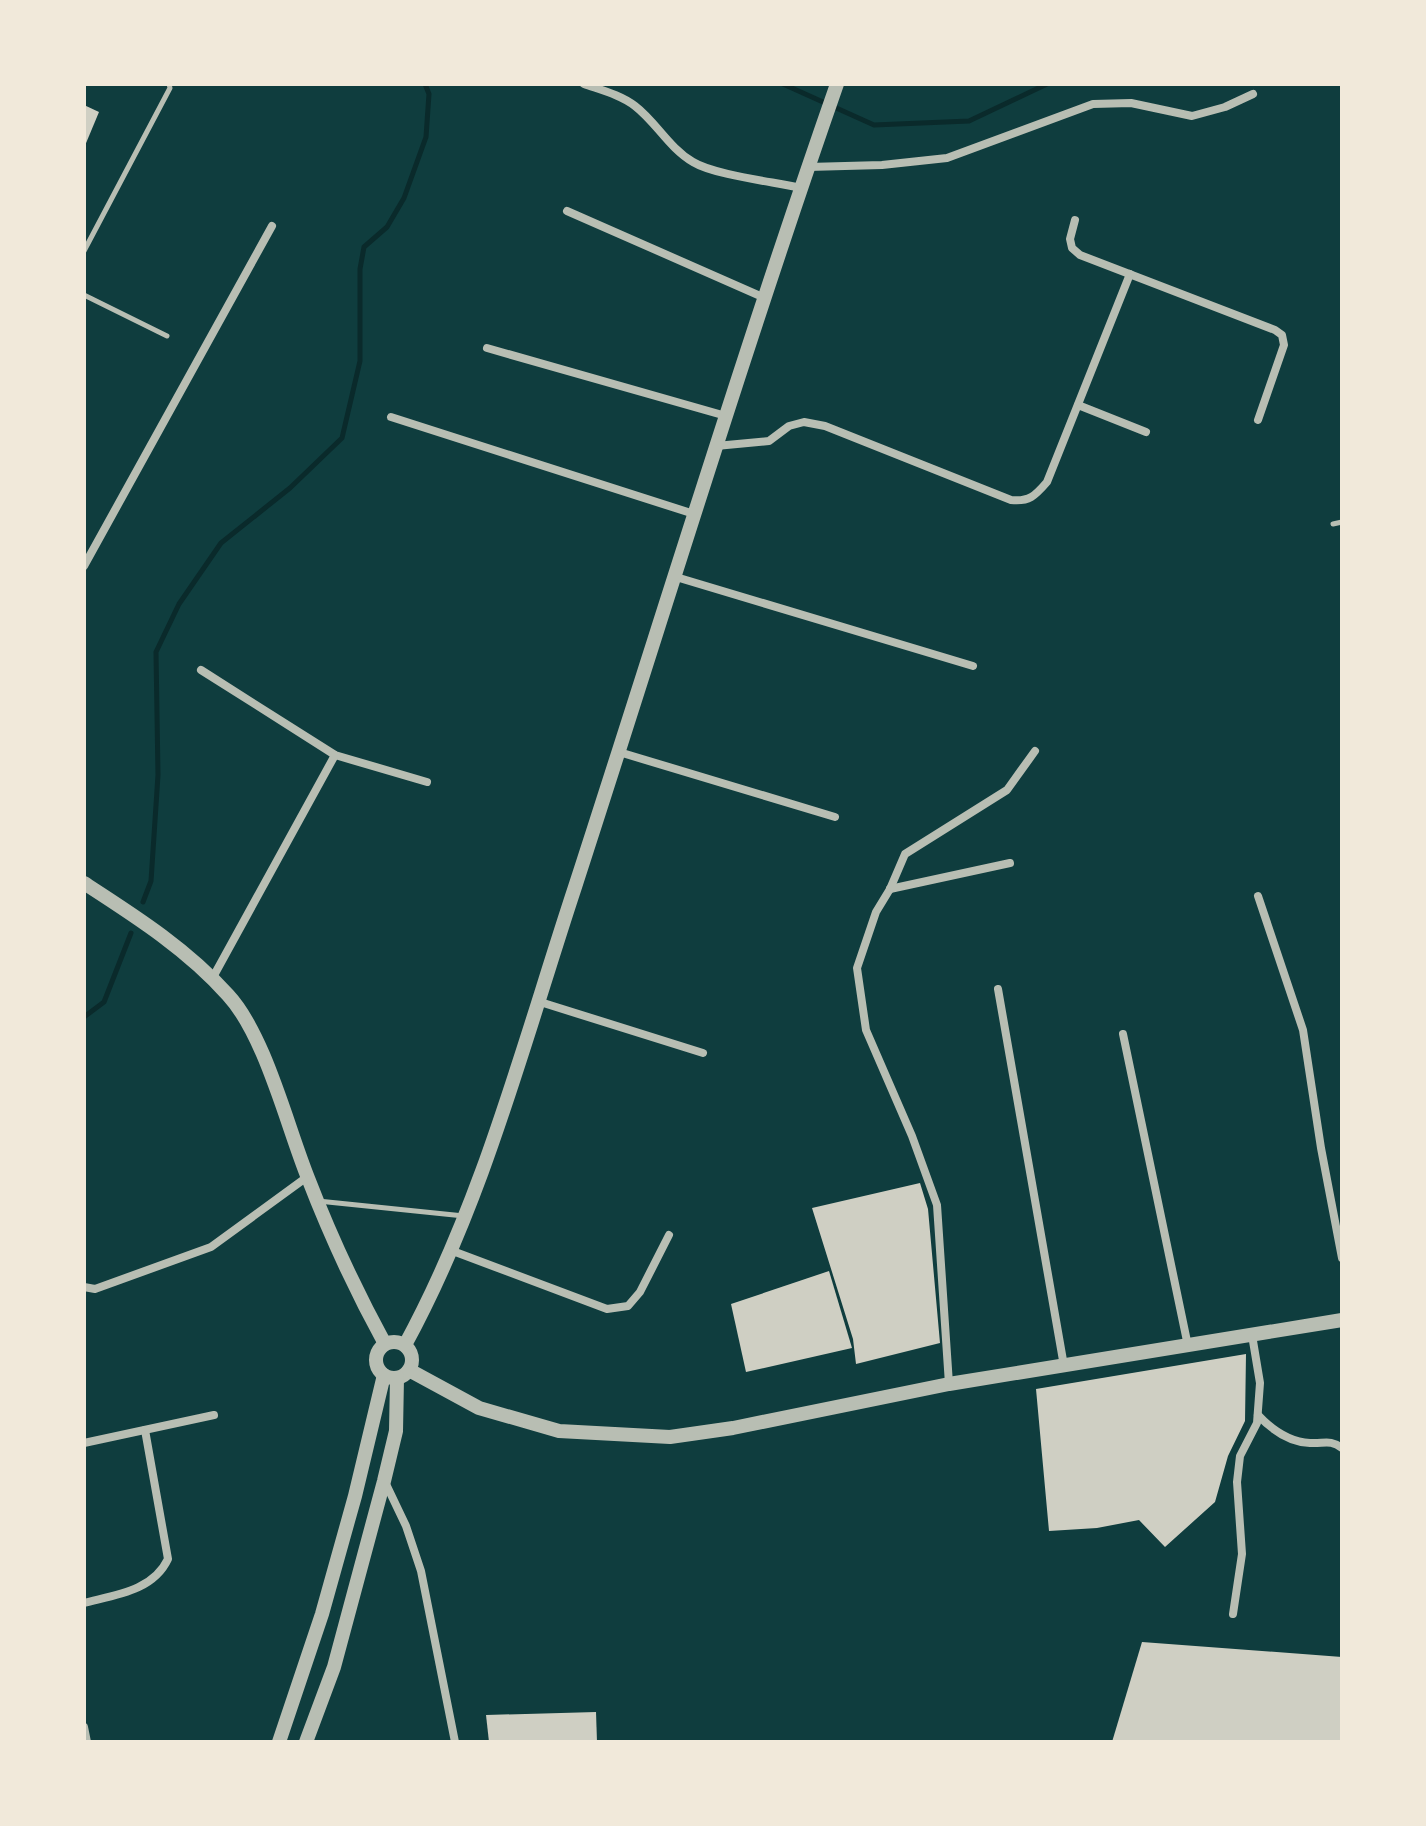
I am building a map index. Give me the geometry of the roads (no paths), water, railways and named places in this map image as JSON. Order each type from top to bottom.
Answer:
[{"type":"street","points":[[584,84],[636,106],[666,140],[693,162],[709,169],[801,188]]},
{"type":"street","points":[[405,1345],[433,1293],[465,1216],[837,84]]},
{"type":"street","points":[[808,167],[882,165],[947,158],[1093,104],[1131,103],[1192,116],[1225,107],[1253,94]]},
{"type":"street","points":[[567,211],[765,298]]},
{"type":"street","points":[[1075,220],[1070,239],[1072,248],[1080,255],[1282,335],[1284,345],[1258,420]]},
{"type":"street","points":[[84,566],[272,226]]},
{"type":"street","points":[[716,446],[769,441],[789,426],[804,422],[825,426],[1011,500],[1024,501],[1035,496],[1047,482],[1130,274]]},
{"type":"street","points":[[487,348],[726,416]]},
{"type":"street","points":[[1078,405],[1146,432]]},
{"type":"street","points":[[391,417],[695,515]]},
{"type":"street","points":[[676,577],[973,666]]},
{"type":"street","points":[[201,670],[335,755],[427,782]]},
{"type":"street","points":[[949,1384],[937,1205],[912,1136],[866,1030],[857,968],[876,912],[905,854],[1007,790],[1035,751]]},
{"type":"street","points":[[619,752],[835,817]]},
{"type":"street","points":[[212,980],[335,755]]},
{"type":"street","points":[[890,889],[1010,863]]},
{"type":"street","points":[[84,883],[153,928],[230,996],[251,1030],[317,1201],[385,1344]]},
{"type":"street","points":[[1258,896],[1303,1030],[1342,1258]]},
{"type":"street","points":[[998,989],[1064,1367]]},
{"type":"street","points":[[537,1001],[703,1053]]},
{"type":"street","points":[[1123,1034],[1188,1346]]},
{"type":"street","points":[[84,1287],[95,1289],[211,1247],[307,1177]]},
{"type":"street","points":[[450,1250],[607,1309],[628,1306],[640,1292],[669,1235]]},
{"type":"street","points":[[279,1742],[322,1614],[355,1496],[397,1374],[412,1357],[405,1345],[398,1342],[385,1344],[376,1363],[397,1374],[479,1408],[559,1431],[670,1437],[733,1428],[949,1384],[1342,1320]]},
{"type":"street","points":[[1233,1614],[1242,1554],[1237,1482],[1240,1456],[1258,1415],[1260,1383],[1252,1335]]},
{"type":"street","points":[[306,1742],[334,1667],[384,1481],[396,1431],[397,1374]]},
{"type":"street","points":[[84,1443],[214,1415]]},
{"type":"street","points":[[1258,1415],[1285,1438],[1309,1443],[1333,1441],[1342,1448]]},
{"type":"street","points":[[84,1603],[143,1587],[163,1569],[168,1559],[145,1430]]},
{"type":"street","points":[[384,1481],[406,1526],[421,1571],[455,1742]]},
{"type":"street","points":[[84,1727],[87,1742]]},
{"type":"lane","points":[[84,251],[170,88],[169,84]]},
{"type":"lane","points":[[84,295],[167,336]]},
{"type":"lane","points":[[1333,524],[1342,522]]},
{"type":"lane","points":[[317,1201],[465,1216]]},
{"type":"waterway","points":[[143,902],[151,881],[158,775],[156,652],[179,604],[221,543],[290,488],[342,438],[360,361],[360,269],[364,247],[387,227],[404,198],[426,137],[429,94],[425,84]]},
{"type":"waterway","points":[[783,84],[874,125],[969,121],[1047,84]]},
{"type":"waterway","points":[[84,1017],[104,1002],[131,933]]}]
